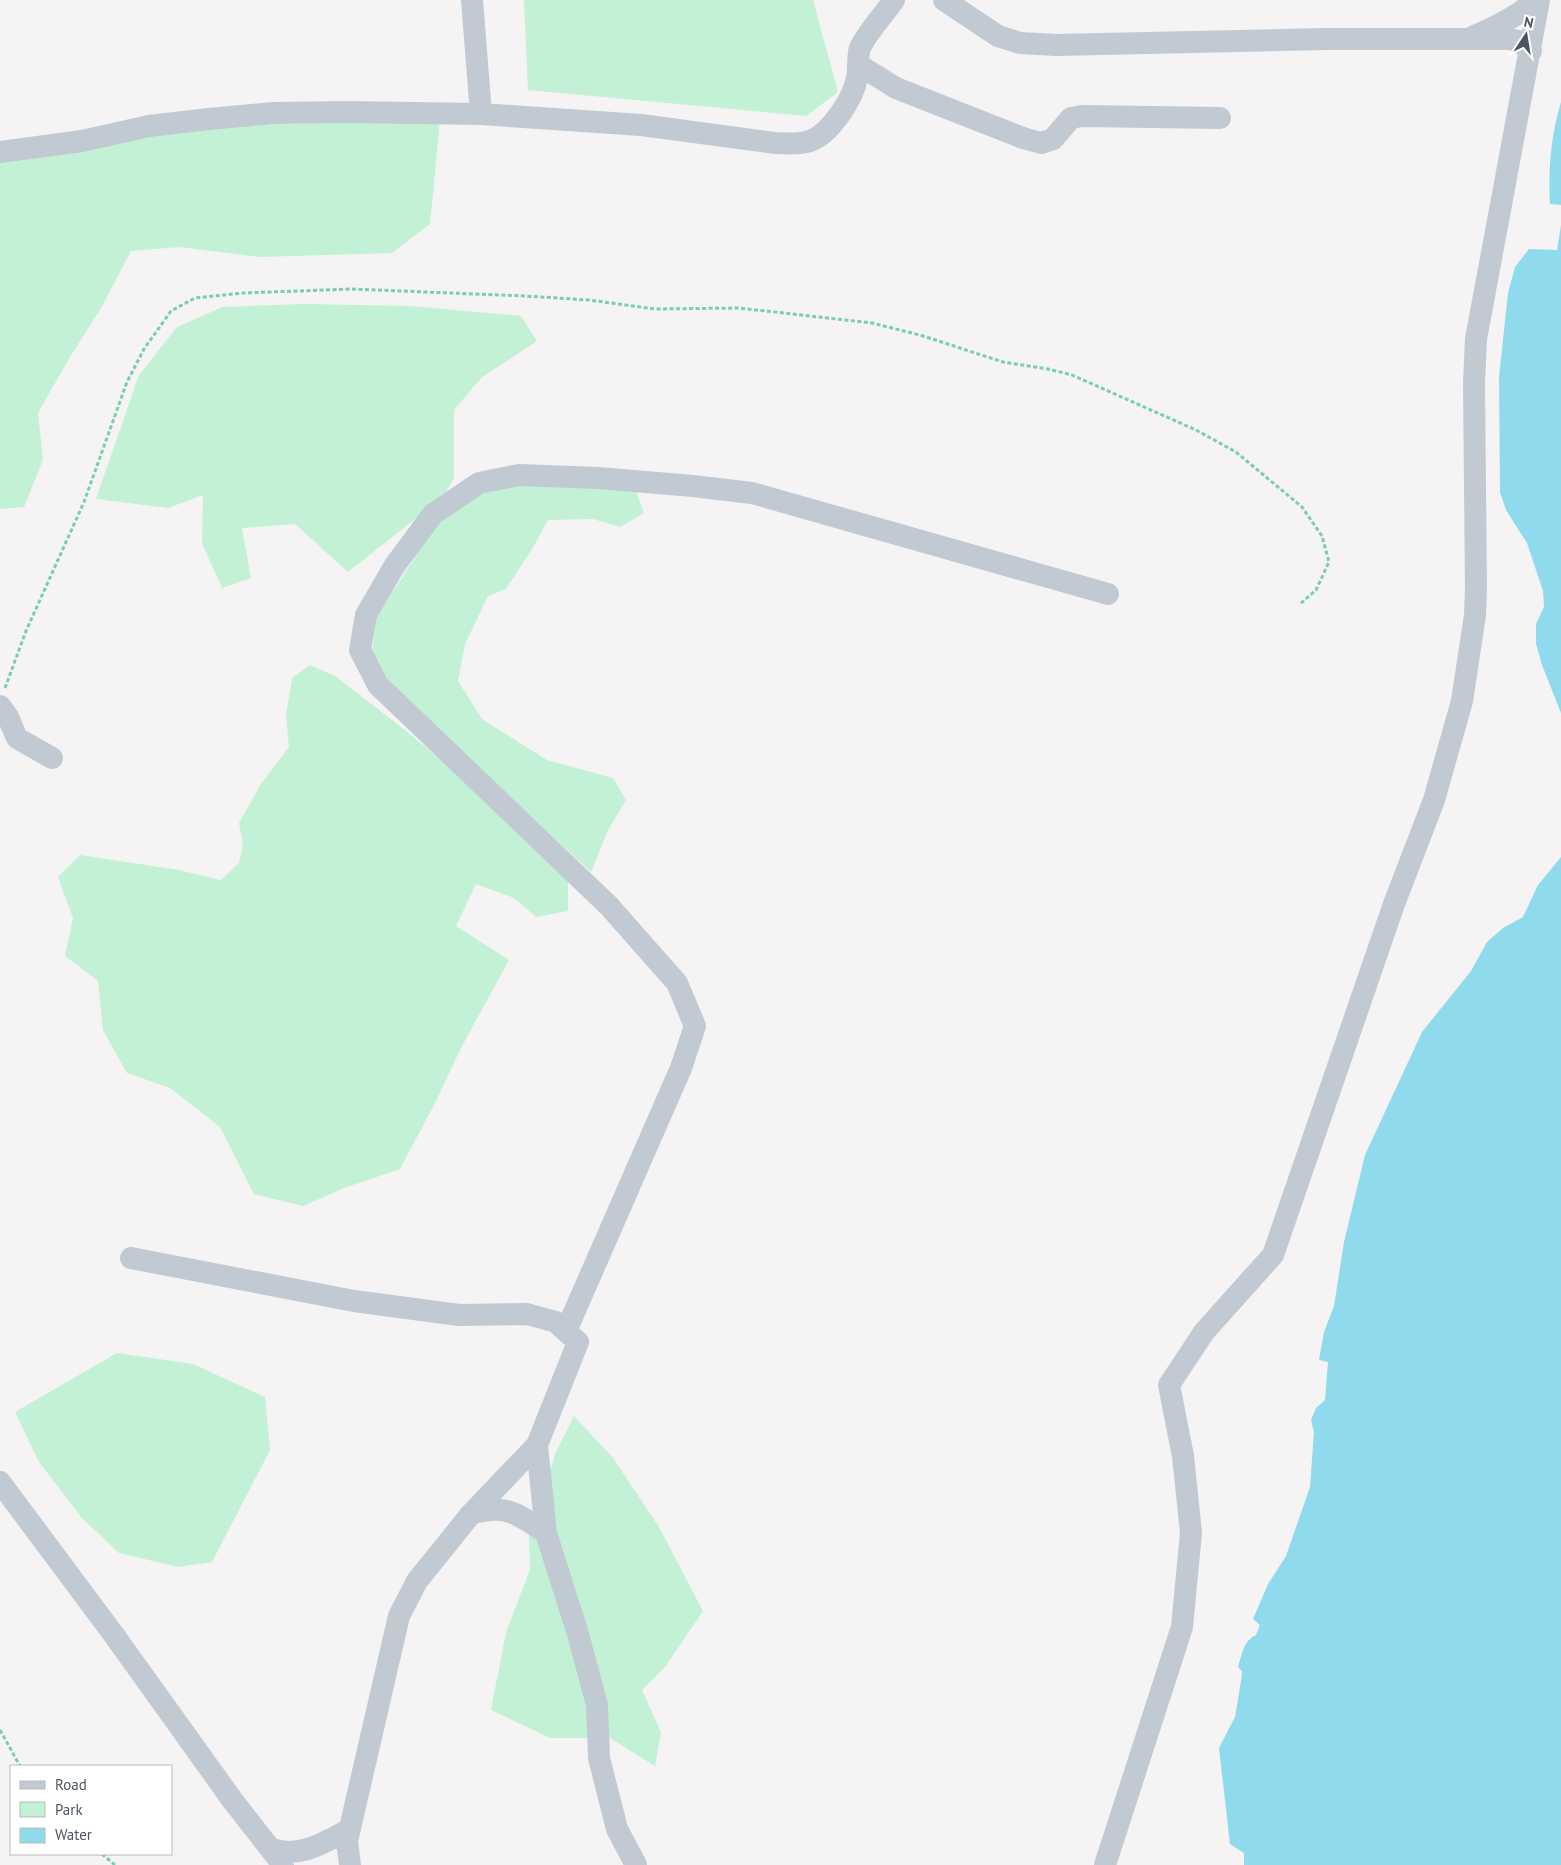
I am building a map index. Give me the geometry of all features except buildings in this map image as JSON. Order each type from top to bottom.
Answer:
[{"type":"street","points":[[472,0],[480,114]]},
{"type":"street","points":[[0,152],[82,140],[149,126],[209,119],[273,113],[347,112],[480,114],[640,125],[775,143],[797,144],[820,136],[837,118],[857,80],[860,49],[894,0]]},
{"type":"street","points":[[944,0],[998,36],[1020,42],[1056,45],[1508,39],[1518,41],[1531,52]]},
{"type":"street","points":[[1464,40],[1488,31],[1530,5],[1534,0]]},
{"type":"street","points":[[1105,1865],[1182,1627],[1191,1533],[1183,1456],[1168,1385],[1204,1332],[1273,1254],[1394,904],[1434,800],[1462,701],[1475,615],[1474,384],[1476,339],[1531,52],[1539,0]]},
{"type":"street","points":[[859,65],[896,88],[1041,143],[1053,139],[1072,118],[1082,116],[1220,118]]},
{"type":"street","points":[[566,1331],[681,1068],[695,1026],[677,983],[609,906],[378,685],[360,650],[366,615],[395,564],[433,514],[479,483],[519,475],[598,478],[752,493],[1108,594]]},
{"type":"street","points":[[2,698],[17,738],[52,758]]},
{"type":"street","points":[[131,1258],[354,1302],[459,1315],[527,1314],[556,1322],[578,1342],[537,1445],[471,1514],[417,1581],[398,1616],[350,1829],[348,1841],[350,1865]]},
{"type":"street","points":[[537,1445],[546,1533],[578,1634],[597,1705],[599,1758],[617,1828],[636,1865]]},
{"type":"street","points":[[0,1482],[276,1857],[280,1852],[304,1852],[350,1829]]},
{"type":"street","points":[[471,1514],[487,1509],[509,1511],[546,1533]]},
{"type":"path","points":[[2,698],[26,631],[84,502],[127,382],[144,349],[172,311],[195,298],[243,293],[360,289],[589,300],[655,309],[739,308],[872,323],[920,335],[1003,362],[1072,375],[1196,430],[1228,448],[1302,507],[1322,536],[1328,562],[1316,590],[1300,604]]},
{"type":"path","points":[[0,1730],[19,1765]]},
{"type":"path","points":[[103,1855],[115,1865]]},
{"type":"green space","points":[[524,0],[813,0],[838,92],[806,116],[528,90]]},
{"type":"green space","points":[[440,120],[430,224],[392,253],[260,257],[179,247],[131,251],[101,308],[38,413],[43,460],[24,507],[0,509],[0,159],[165,127]]},
{"type":"green space","points":[[304,304],[410,306],[521,316],[537,341],[481,378],[454,410],[454,478],[443,497],[348,572],[295,524],[242,528],[251,578],[222,588],[202,543],[203,495],[168,508],[96,499],[139,375],[177,327],[223,307]]},
{"type":"green space","points":[[518,482],[634,487],[644,513],[620,527],[593,519],[548,520],[506,589],[488,596],[465,644],[458,681],[482,719],[547,760],[613,778],[626,800],[608,830],[591,872],[394,690],[372,653],[376,619],[440,520],[472,496]]},
{"type":"green space","points":[[310,665],[335,676],[405,730],[457,773],[568,877],[568,911],[536,917],[514,898],[476,884],[456,926],[509,960],[461,1048],[435,1103],[400,1169],[344,1188],[303,1206],[254,1194],[220,1127],[170,1088],[127,1073],[103,1030],[98,981],[65,956],[73,918],[58,877],[80,855],[179,870],[221,880],[239,863],[243,845],[239,823],[261,784],[289,747],[286,715],[292,678]]},
{"type":"green space","points":[[117,1353],[193,1364],[265,1397],[270,1450],[212,1562],[178,1567],[119,1553],[82,1518],[39,1462],[15,1412]]},
{"type":"green space","points":[[574,1416],[613,1458],[659,1527],[703,1611],[665,1667],[642,1690],[661,1732],[655,1766],[610,1738],[550,1738],[491,1710],[506,1632],[530,1570],[529,1537],[556,1452]]},
{"type":"water","points":[[1561,102],[1561,205],[1550,204],[1549,179],[1553,140]]},
{"type":"water","points":[[1561,225],[1561,713],[1542,665],[1536,644],[1536,624],[1544,607],[1543,591],[1527,543],[1506,510],[1500,492],[1499,377],[1508,293],[1515,267],[1529,249],[1557,250]]},
{"type":"water","points":[[1561,857],[1561,1865],[1244,1865],[1244,1853],[1230,1844],[1219,1748],[1235,1717],[1242,1675],[1242,1671],[1238,1667],[1242,1653],[1248,1641],[1256,1635],[1260,1625],[1253,1619],[1268,1584],[1286,1556],[1310,1487],[1314,1432],[1311,1420],[1316,1408],[1325,1400],[1328,1362],[1319,1360],[1324,1332],[1334,1306],[1344,1242],[1365,1155],[1422,1032],[1471,971],[1487,942],[1503,928],[1523,917],[1538,885]]}]
